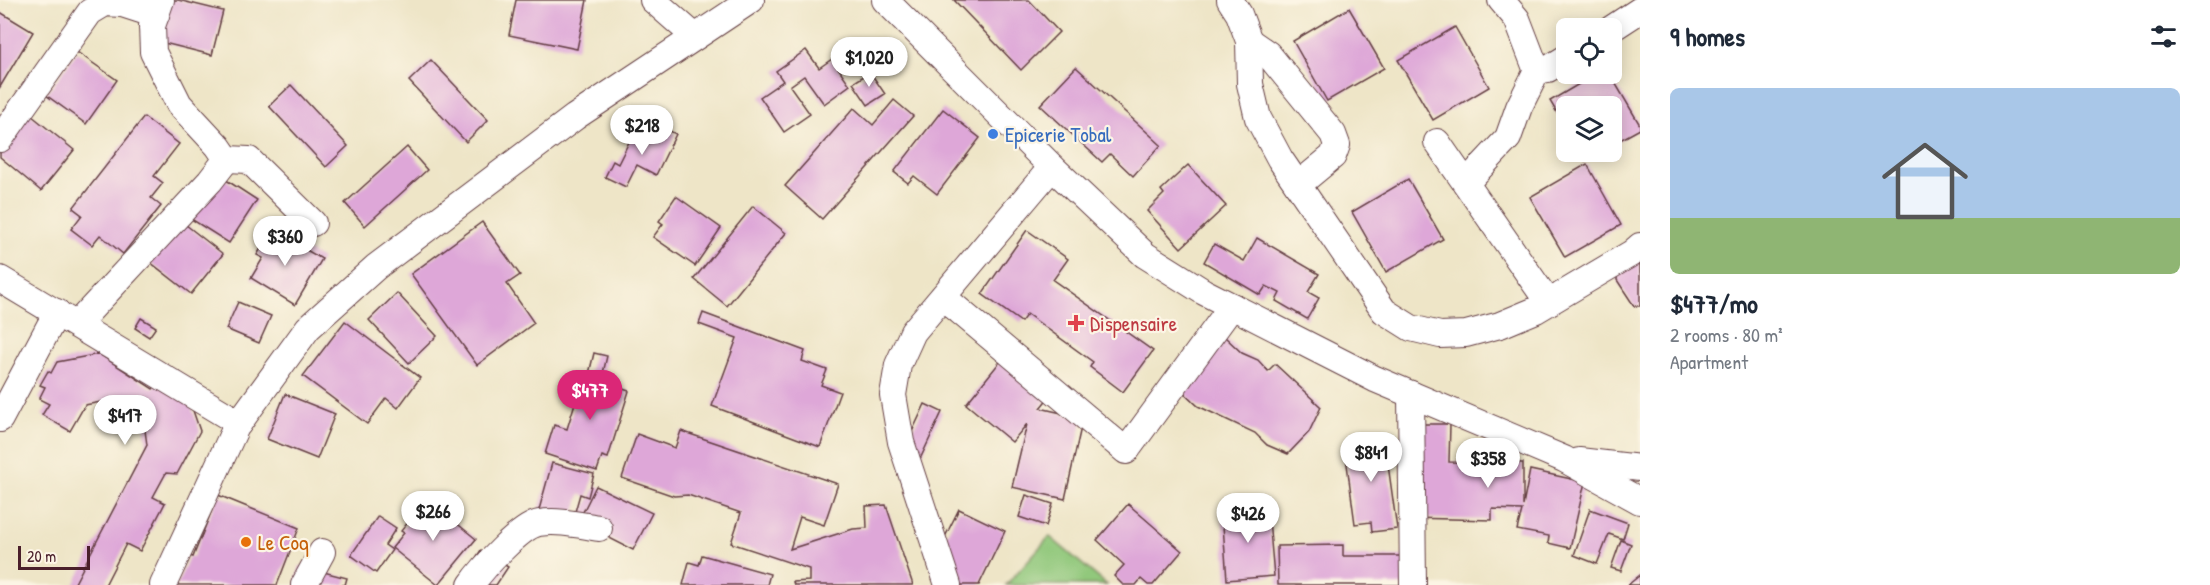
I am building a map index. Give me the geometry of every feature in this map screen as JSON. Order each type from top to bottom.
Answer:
[{"type":"street","points":[[653,0],[694,36]]},
{"type":"street","points":[[163,585],[239,423],[308,328],[376,267],[574,117],[751,0]]},
{"type":"street","points":[[885,0],[1052,167],[1145,255],[1204,292],[1375,380],[1564,459],[1640,501]]},
{"type":"street","points":[[1230,0],[1239,14],[1250,41],[1250,84],[1258,118],[1280,159],[1384,311],[1411,328],[1440,335],[1466,334],[1500,325],[1548,302],[1632,253],[1640,246]]},
{"type":"street","points":[[1466,183],[1508,138],[1519,107],[1537,71],[1516,19],[1501,0]]},
{"type":"street","points":[[0,139],[90,12],[105,3],[122,4],[158,8],[152,26],[153,52],[179,104],[227,159]]},
{"type":"street","points":[[1622,25],[1638,19]]},
{"type":"street","points":[[1250,41],[1268,54],[1333,134],[1337,145],[1333,156],[1298,184]]},
{"type":"street","points":[[1537,71],[1548,69],[1556,64]]},
{"type":"street","points":[[1437,142],[1548,302]]},
{"type":"street","points":[[227,159],[249,160],[313,223]]},
{"type":"street","points":[[0,419],[67,318],[210,181],[227,159]]},
{"type":"street","points":[[948,585],[901,441],[893,395],[898,365],[913,332],[1052,167]]},
{"type":"street","points":[[0,279],[239,423]]},
{"type":"street","points":[[944,297],[1126,451],[1232,306]]},
{"type":"street","points":[[1411,394],[1413,585]]},
{"type":"street","points":[[1564,459],[1640,468]]},
{"type":"street","points":[[471,585],[514,537],[537,524],[564,523],[599,528]]},
{"type":"street","points":[[304,585],[322,552]]},
{"type":"green space","points":[[1050,537],[1107,585],[1006,585]]},
{"type":"building","points":[[161,0],[178,0],[223,11],[212,55],[152,40]]},
{"type":"building","points":[[516,0],[587,0],[577,49],[509,35]]},
{"type":"building","points":[[954,0],[1029,0],[1059,32],[1021,70]]},
{"type":"building","points":[[1349,8],[1384,68],[1327,101],[1293,41]]},
{"type":"building","points":[[0,12],[33,32],[0,87]]},
{"type":"building","points":[[1455,27],[1489,87],[1433,120],[1398,60]]},
{"type":"building","points":[[806,50],[819,68],[832,59],[850,85],[824,104],[804,76],[790,86],[810,114],[784,132],[760,97],[783,81],[776,71]]},
{"type":"building","points":[[77,52],[117,80],[86,124],[46,95]]},
{"type":"building","points":[[431,60],[488,120],[466,142],[409,81]]},
{"type":"building","points":[[1076,67],[1161,145],[1133,176],[1110,154],[1102,162],[1040,105]]},
{"type":"building","points":[[870,72],[885,94],[868,105],[853,83]]},
{"type":"building","points":[[1579,84],[1616,84],[1640,125],[1640,129],[1622,139],[1622,96],[1559,96]]},
{"type":"building","points":[[291,85],[348,146],[326,167],[269,106]]},
{"type":"building","points":[[1556,97],[1556,111],[1550,101]]},
{"type":"building","points":[[894,100],[913,116],[822,219],[785,186],[854,108],[873,125]]},
{"type":"building","points":[[943,109],[980,138],[937,194],[914,176],[908,183],[894,172]]},
{"type":"building","points":[[26,111],[74,150],[41,191],[0,157],[0,144]]},
{"type":"building","points":[[144,117],[179,144],[154,176],[163,183],[151,198],[161,206],[123,254],[100,235],[92,245],[71,229],[82,215],[73,208]]},
{"type":"building","points":[[657,125],[676,134],[656,175],[637,165],[626,187],[605,177],[613,161],[618,164],[632,136],[648,143]]},
{"type":"building","points":[[407,147],[427,170],[365,226],[345,203]]},
{"type":"building","points":[[1587,164],[1621,225],[1565,257],[1530,197]]},
{"type":"building","points":[[1188,165],[1226,206],[1181,248],[1147,211],[1164,194],[1161,190]]},
{"type":"building","points":[[217,174],[257,200],[229,243],[188,217]]},
{"type":"building","points":[[1408,179],[1443,239],[1386,272],[1352,212]]},
{"type":"building","points":[[676,196],[721,228],[695,266],[653,237],[663,224],[659,221]]},
{"type":"building","points":[[753,206],[786,233],[727,306],[694,279]]},
{"type":"building","points":[[181,221],[223,254],[191,294],[150,262]]},
{"type":"building","points":[[482,222],[520,275],[507,284],[534,323],[477,365],[411,274]]},
{"type":"building","points":[[272,230],[322,259],[295,305],[251,278],[263,258],[257,255]]},
{"type":"building","points":[[1027,230],[1068,259],[1053,280],[1153,351],[1123,392],[1090,367],[1093,362],[1027,314],[1021,322],[982,294]]},
{"type":"building","points":[[1257,238],[1319,274],[1308,292],[1319,298],[1307,319],[1276,301],[1280,293],[1266,286],[1260,295],[1204,262],[1214,244],[1244,261]]},
{"type":"building","points":[[1640,252],[1640,306],[1634,306],[1617,280],[1618,267]]},
{"type":"building","points":[[397,293],[437,336],[409,363],[369,320]]},
{"type":"building","points":[[238,302],[271,316],[259,343],[226,329]]},
{"type":"building","points":[[703,313],[805,351],[802,361],[827,370],[821,385],[840,392],[820,447],[712,406],[737,338],[699,324]]},
{"type":"building","points":[[141,318],[156,327],[149,337],[135,328]]},
{"type":"building","points":[[345,321],[420,378],[398,408],[386,398],[367,424],[303,376]]},
{"type":"building","points":[[1225,337],[1242,353],[1258,360],[1268,371],[1275,364],[1321,407],[1309,432],[1288,454],[1267,445],[1255,433],[1198,406],[1169,378]]},
{"type":"building","points":[[594,353],[607,356],[601,382],[629,391],[608,458],[602,456],[597,471],[545,454],[554,425],[567,429],[583,377],[588,378]]},
{"type":"building","points":[[99,354],[153,389],[160,378],[188,396],[200,431],[177,474],[166,473],[153,497],[165,503],[140,551],[126,544],[105,585],[74,585],[147,445],[144,423],[101,402],[85,405],[70,431],[42,415],[49,404],[39,399],[45,387],[40,385],[48,371],[51,373],[57,362]]},
{"type":"building","points":[[1003,358],[1049,397],[1040,408],[1083,418],[1065,499],[1012,487],[1027,424],[1012,442],[966,404]]},
{"type":"building","points":[[285,394],[335,414],[317,459],[267,439]]},
{"type":"building","points":[[925,404],[942,412],[921,457],[904,449]]},
{"type":"building","points":[[1412,424],[1450,424],[1449,462],[1523,463],[1523,506],[1530,470],[1585,482],[1570,548],[1548,543],[1549,536],[1517,530],[1522,510],[1492,509],[1492,520],[1410,518]]},
{"type":"building","points":[[681,431],[838,484],[824,525],[800,517],[790,549],[853,529],[867,528],[866,506],[886,505],[913,585],[794,585],[793,582],[809,581],[809,569],[731,543],[741,513],[688,495],[674,496],[622,478],[637,434],[675,448]]},
{"type":"building","points":[[1384,436],[1397,529],[1372,532],[1371,522],[1355,524],[1344,442]]},
{"type":"building","points":[[552,463],[594,474],[588,497],[580,494],[571,526],[537,517]]},
{"type":"building","points":[[596,486],[652,513],[633,550],[578,522]]},
{"type":"building","name":"Le Coq","points":[[218,495],[299,528],[277,585],[177,585],[189,556],[193,557]]},
{"type":"building","points":[[1026,495],[1053,504],[1046,526],[1019,517]]},
{"type":"building","points":[[427,499],[476,539],[438,585],[392,548],[404,533],[401,531]]},
{"type":"building","points":[[1128,504],[1182,551],[1153,585],[1148,585],[1141,579],[1136,585],[1123,585],[1114,576],[1124,565],[1097,540]]},
{"type":"building","points":[[1268,508],[1274,576],[1227,580],[1222,512]]},
{"type":"building","points":[[959,509],[1005,531],[979,585],[951,585],[935,557]]},
{"type":"building","points":[[1590,509],[1628,523],[1623,539],[1609,534],[1597,564],[1574,555]]},
{"type":"building","points":[[378,516],[396,528],[385,545],[392,550],[376,573],[351,555]]},
{"type":"building","points":[[1621,540],[1631,544],[1621,571],[1611,568]]},
{"type":"building","points":[[1343,545],[1343,556],[1408,556],[1408,585],[1278,585],[1277,546]]},
{"type":"building","points":[[481,550],[508,567],[496,585],[459,584]]},
{"type":"building","points":[[702,555],[770,574],[767,585],[683,585],[689,562],[699,565]]},
{"type":"building","points":[[300,566],[347,578],[345,585],[295,585]]},
{"type":"building","points":[[1640,575],[1640,585],[1628,585]]},
{"type":"place","name":"Epicerie Tobal","points":[[993,134]]},
{"type":"place","name":"Dispensaire","points":[[1076,323]]},
{"type":"place","name":"Le Coq","points":[[246,542]]}]
